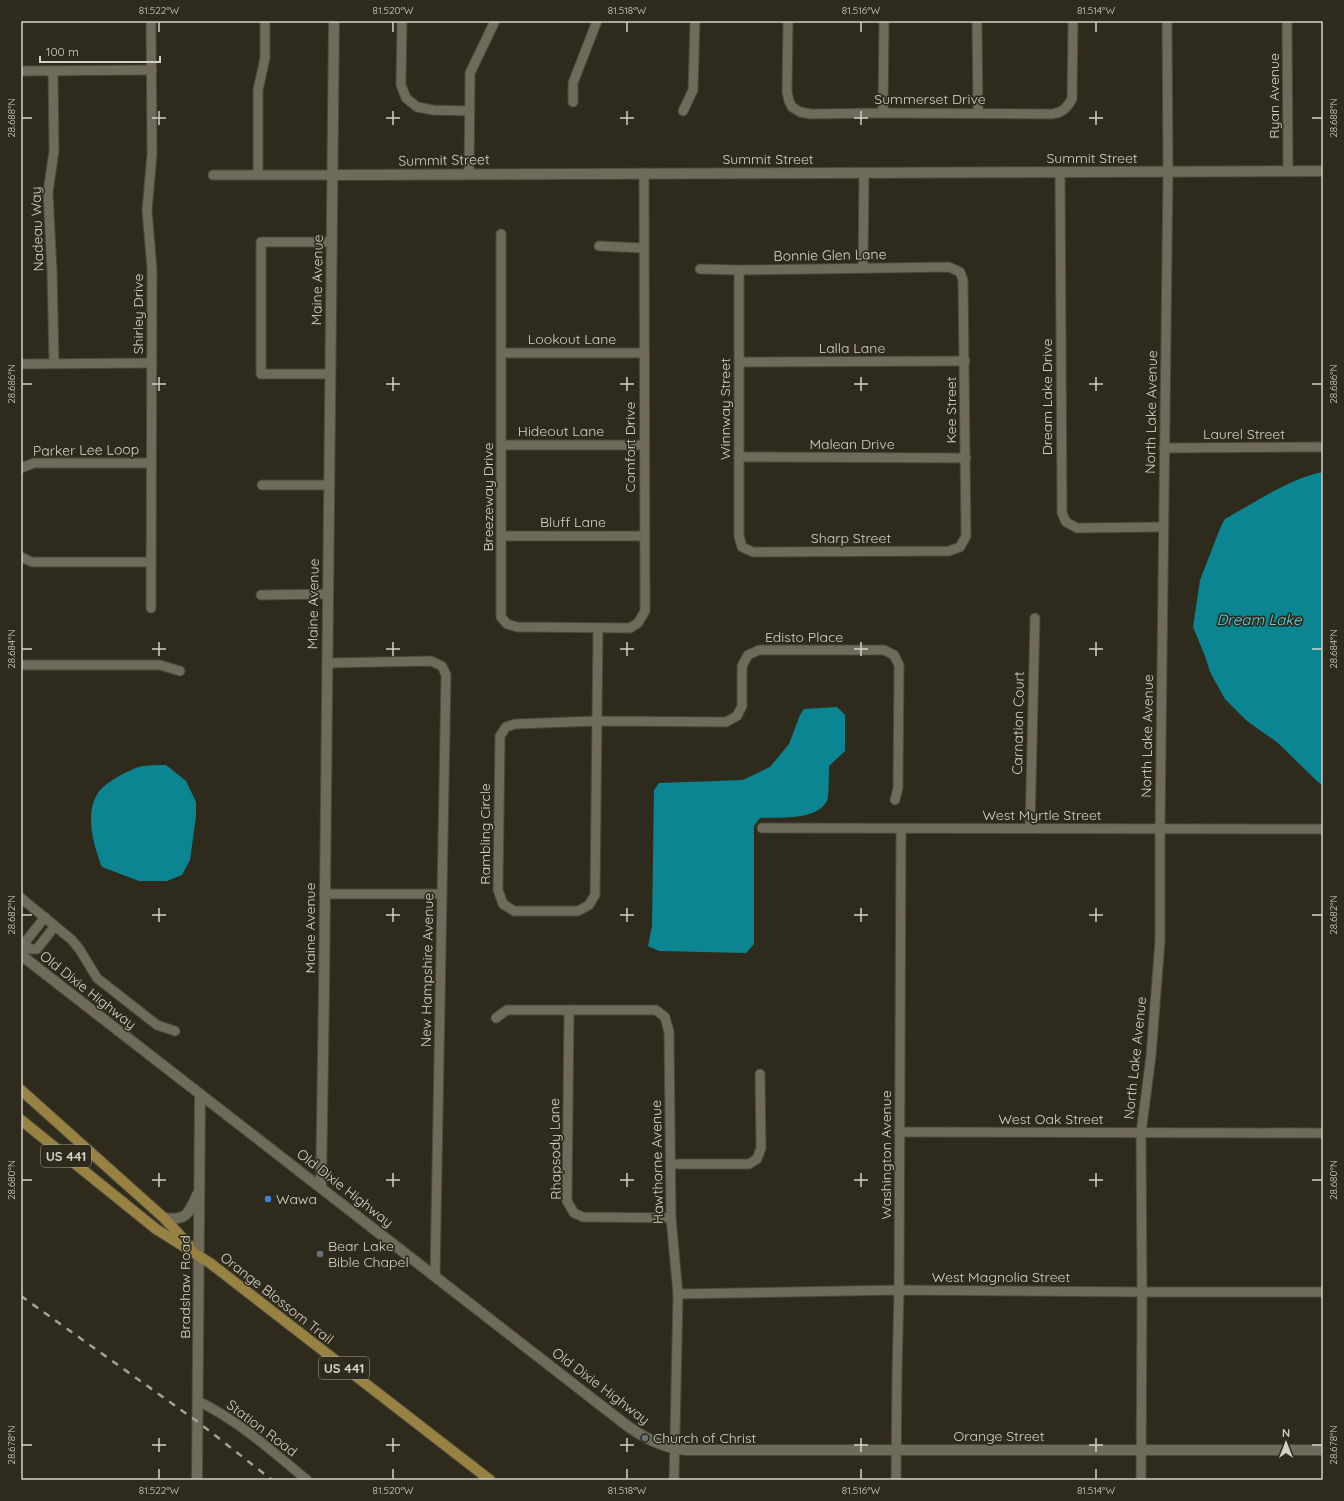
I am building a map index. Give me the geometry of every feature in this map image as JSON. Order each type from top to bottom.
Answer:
[{"type":"main road","name":"Orange Blossom Trail","points":[[21,1090],[164,1218],[199,1255]]},
{"type":"main road","name":"Orange Blossom Trail","points":[[21,1120],[156,1229],[199,1255],[490,1480]]},
{"type":"street","name":"Shirley Drive","points":[[151,21],[152,154],[147,210],[152,268],[151,608]]},
{"type":"street","points":[[258,175],[258,90],[265,58],[265,21]]},
{"type":"street","name":"Maine Avenue","points":[[321,1187],[334,21]]},
{"type":"street","points":[[402,21],[402,85],[406,98],[417,107],[433,110],[470,111]]},
{"type":"street","points":[[469,174],[470,74],[495,21]]},
{"type":"street","points":[[573,102],[573,83],[597,21]]},
{"type":"street","points":[[683,111],[693,90],[695,21]]},
{"type":"street","name":"Summerset Drive","points":[[788,21],[787,92],[789,101],[792,107],[800,112],[811,114],[1057,113],[1065,110],[1070,103],[1072,95],[1073,21]]},
{"type":"street","points":[[884,21],[884,113]]},
{"type":"street","points":[[977,21],[978,113]]},
{"type":"street","name":"North Lake Avenue","points":[[1141,1480],[1141,1133],[1152,1056],[1160,941],[1163,527],[1168,172],[1168,21]]},
{"type":"street","name":"Ryan Avenue","points":[[1287,21],[1288,171]]},
{"type":"street","points":[[21,71],[152,70]]},
{"type":"street","name":"Nadeau Way","points":[[53,71],[54,151],[48,192],[54,363]]},
{"type":"street","name":"Summit Street","points":[[213,175],[1323,171]]},
{"type":"street","name":"Dream Lake Drive","points":[[1060,172],[1062,513],[1066,522],[1077,528],[1163,527]]},
{"type":"street","name":"Comfort Drive","points":[[638,623],[644,612],[644,173]]},
{"type":"street","points":[[863,268],[864,173]]},
{"type":"street","name":"Breezeway Drive","points":[[501,234],[501,617],[506,624],[517,627],[630,628],[638,623]]},
{"type":"street","points":[[330,374],[261,374],[261,242],[332,242]]},
{"type":"street","points":[[599,246],[644,248]]},
{"type":"street","name":"Bonnie Glen Lane","points":[[700,270],[950,268],[960,272]]},
{"type":"street","name":"Winnway Street","points":[[739,270],[739,536],[742,547]]},
{"type":"street","name":"Kee Street","points":[[960,272],[963,280],[966,458],[966,536],[960,547]]},
{"type":"street","name":"Lookout Lane","points":[[501,353],[644,352]]},
{"type":"street","name":"Lalla Lane","points":[[740,362],[965,361]]},
{"type":"street","points":[[21,364],[152,363]]},
{"type":"street","name":"Hideout Lane","points":[[502,445],[644,445]]},
{"type":"street","name":"Laurel Street","points":[[1164,448],[1323,448]]},
{"type":"street","name":"Malean Drive","points":[[739,457],[966,458]]},
{"type":"street","name":"Parker Lee Loop","points":[[21,468],[34,463],[151,463]]},
{"type":"street","points":[[262,485],[329,485]]},
{"type":"street","name":"Bluff Lane","points":[[502,536],[645,536]]},
{"type":"street","name":"Sharp Street","points":[[742,547],[753,552],[949,552],[960,547]]},
{"type":"street","points":[[21,557],[32,562],[151,562]]},
{"type":"street","points":[[261,595],[327,594]]},
{"type":"street","name":"Carnation Court","points":[[1030,828],[1035,618]]},
{"type":"street","name":"Rambling Circle","points":[[597,721],[515,724],[506,727],[500,736],[498,890],[503,904],[514,911],[578,911],[589,905],[595,896],[597,721],[598,628]]},
{"type":"street","name":"Edisto Place","points":[[597,721],[726,722],[737,716],[742,706],[742,666],[748,655],[759,650],[884,650],[894,655],[899,665],[898,788],[895,800]]},
{"type":"street","name":"New Hampshire Avenue","points":[[327,663],[431,661],[442,666],[446,675],[435,1277]]},
{"type":"street","points":[[21,665],[160,664],[180,671]]},
{"type":"street","name":"West Myrtle Street","points":[[762,828],[1323,829]]},
{"type":"street","name":"Washington Avenue","points":[[896,1480],[899,1290],[901,829]]},
{"type":"street","points":[[324,894],[442,894]]},
{"type":"street","points":[[21,898],[72,940],[97,978],[157,1025],[175,1031]]},
{"type":"street","points":[[44,917],[26,941],[23,954],[37,950],[55,926]]},
{"type":"street","points":[[33,932],[44,940]]},
{"type":"street","name":"Old Dixie Highway","points":[[23,954],[200,1094],[630,1428],[655,1442],[675,1449]]},
{"type":"street","name":"Hawthorne Avenue","points":[[496,1018],[507,1010],[656,1010],[665,1017],[669,1032],[671,1218],[678,1294],[674,1480]]},
{"type":"street","name":"Rhapsody Lane","points":[[569,1010],[567,1201],[574,1213],[583,1217],[671,1218]]},
{"type":"street","points":[[671,1164],[749,1164],[757,1159],[761,1148],[760,1074]]},
{"type":"street","name":"Bradshaw Road","points":[[197,1480],[199,1255],[198,1192],[200,1094]]},
{"type":"street","name":"West Oak Street","points":[[899,1132],[1323,1133]]},
{"type":"street","points":[[164,1218],[174,1219],[183,1217],[191,1209],[198,1192]]},
{"type":"street","name":"West Magnolia Street","points":[[678,1294],[899,1290],[1323,1292]]},
{"type":"street","name":"Station Road","points":[[198,1401],[228,1417],[254,1436],[306,1480]]},
{"type":"street","name":"Orange Street","points":[[675,1449],[897,1451],[1323,1450]]},
{"type":"water","name":"Dream Lake","points":[[1323,472],[1323,785],[1318,782],[1278,743],[1247,721],[1225,699],[1210,672],[1193,627],[1200,580],[1225,519],[1285,485],[1310,475]]},
{"type":"water","points":[[837,707],[845,715],[845,751],[829,766],[829,789],[827,801],[815,812],[796,817],[760,818],[754,826],[754,944],[746,953],[659,951],[648,946],[652,926],[654,790],[659,783],[743,780],[770,767],[789,744],[800,715],[804,709]]},
{"type":"water","points":[[152,765],[166,765],[186,781],[196,802],[196,816],[190,860],[182,875],[167,881],[139,881],[102,867],[96,850],[91,820],[94,801],[98,793],[110,781],[134,769]]},
{"type":"railway","points":[[21,1296],[198,1422],[272,1480]]},
{"type":"place","name":"Wawa","points":[[268,1199]]},
{"type":"place","name":"Bear Lake Bible Chapel","points":[[320,1254]]},
{"type":"place","name":"Church of Christ","points":[[645,1438]]}]
